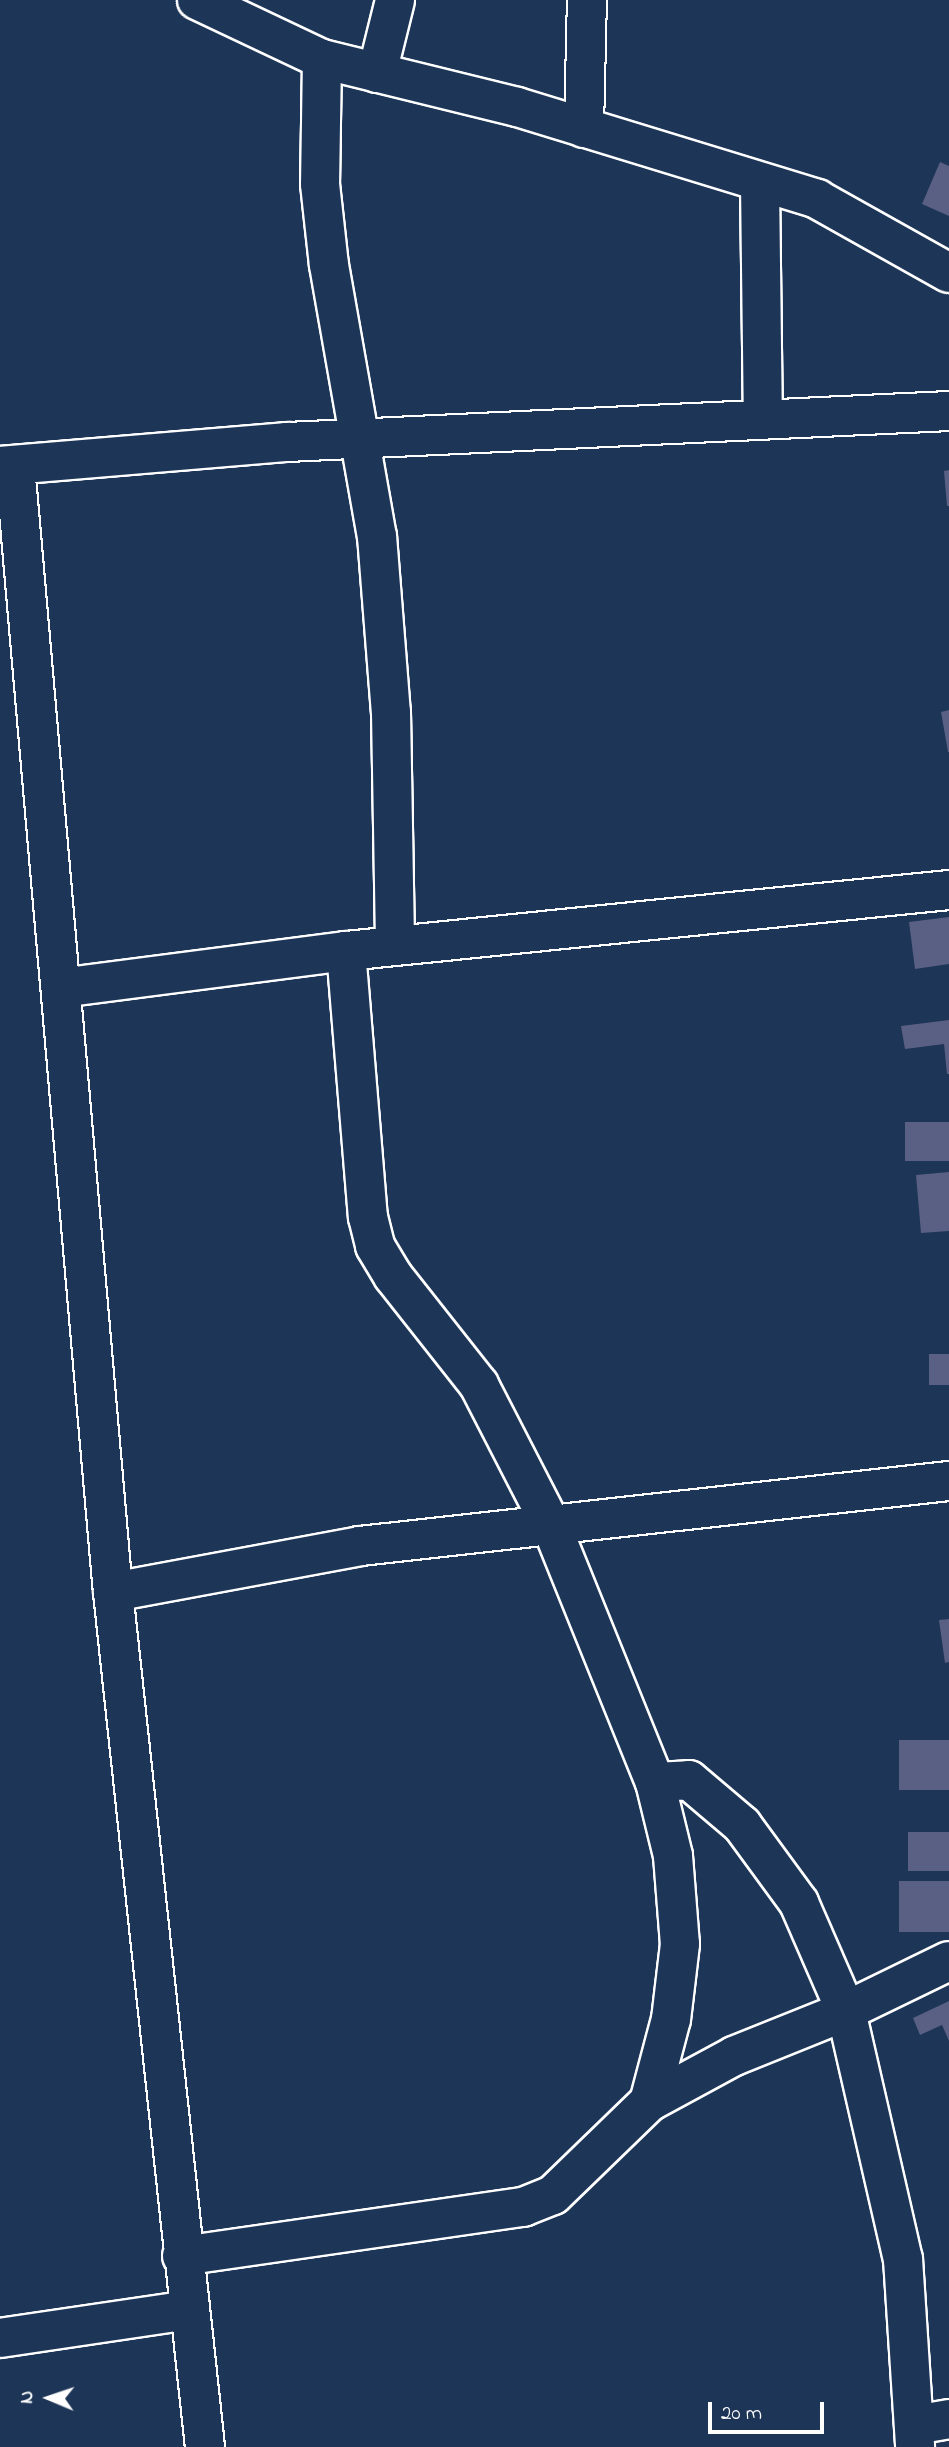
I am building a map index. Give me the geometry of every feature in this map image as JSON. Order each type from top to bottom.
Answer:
[{"type":"street","points":[[197,0],[322,59],[584,128],[817,199],[949,273]]},
{"type":"street","points":[[377,73],[395,0]]},
{"type":"street","points":[[584,128],[587,0]]},
{"type":"street","points":[[322,59],[320,184],[358,440],[377,536],[391,712],[395,946]]},
{"type":"street","points":[[760,183],[763,418]]},
{"type":"street","points":[[205,2447],[182,2256],[113,1592],[61,988],[7,466],[358,440],[763,418],[949,411]]},
{"type":"street","points":[[61,988],[346,951],[949,890]]},
{"type":"street","points":[[346,951],[368,1217],[375,1246],[393,1276],[479,1385],[551,1525],[655,1782],[673,1856],[680,1944],[671,2019],[649,2102]]},
{"type":"street","points":[[113,1592],[360,1546],[949,1481]]},
{"type":"street","points":[[655,1782],[689,1780],[742,1825],[799,1903],[846,2011],[904,2259],[926,2430]]},
{"type":"street","points":[[182,2256],[523,2207],[553,2195],[649,2102],[734,2056],[846,2011],[949,1961]]},
{"type":"street","points":[[0,2338],[189,2310]]},
{"type":"building","points":[[940,162],[949,166],[949,216],[922,204]]},
{"type":"building","points":[[949,470],[949,506],[947,506],[944,471]]},
{"type":"building","points":[[949,710],[949,752],[948,752],[941,712]]},
{"type":"building","points":[[949,917],[949,964],[915,969],[909,922]]},
{"type":"building","points":[[949,1020],[947,1074],[944,1044],[905,1049],[901,1026]]},
{"type":"building","points":[[905,1122],[949,1122],[949,1161],[905,1161]]},
{"type":"building","points":[[949,1172],[949,1231],[921,1233],[916,1175]]},
{"type":"building","points":[[929,1354],[949,1354],[949,1385],[929,1385]]},
{"type":"building","points":[[949,1619],[949,1662],[945,1663],[939,1620]]},
{"type":"building","points":[[899,1740],[949,1740],[949,1790],[899,1790]]},
{"type":"building","points":[[908,1832],[949,1832],[949,1871],[908,1871]]},
{"type":"building","points":[[899,1881],[949,1881],[949,1932],[899,1932]]},
{"type":"building","points":[[949,2001],[949,2041],[942,2025],[920,2035],[913,2018]]}]
